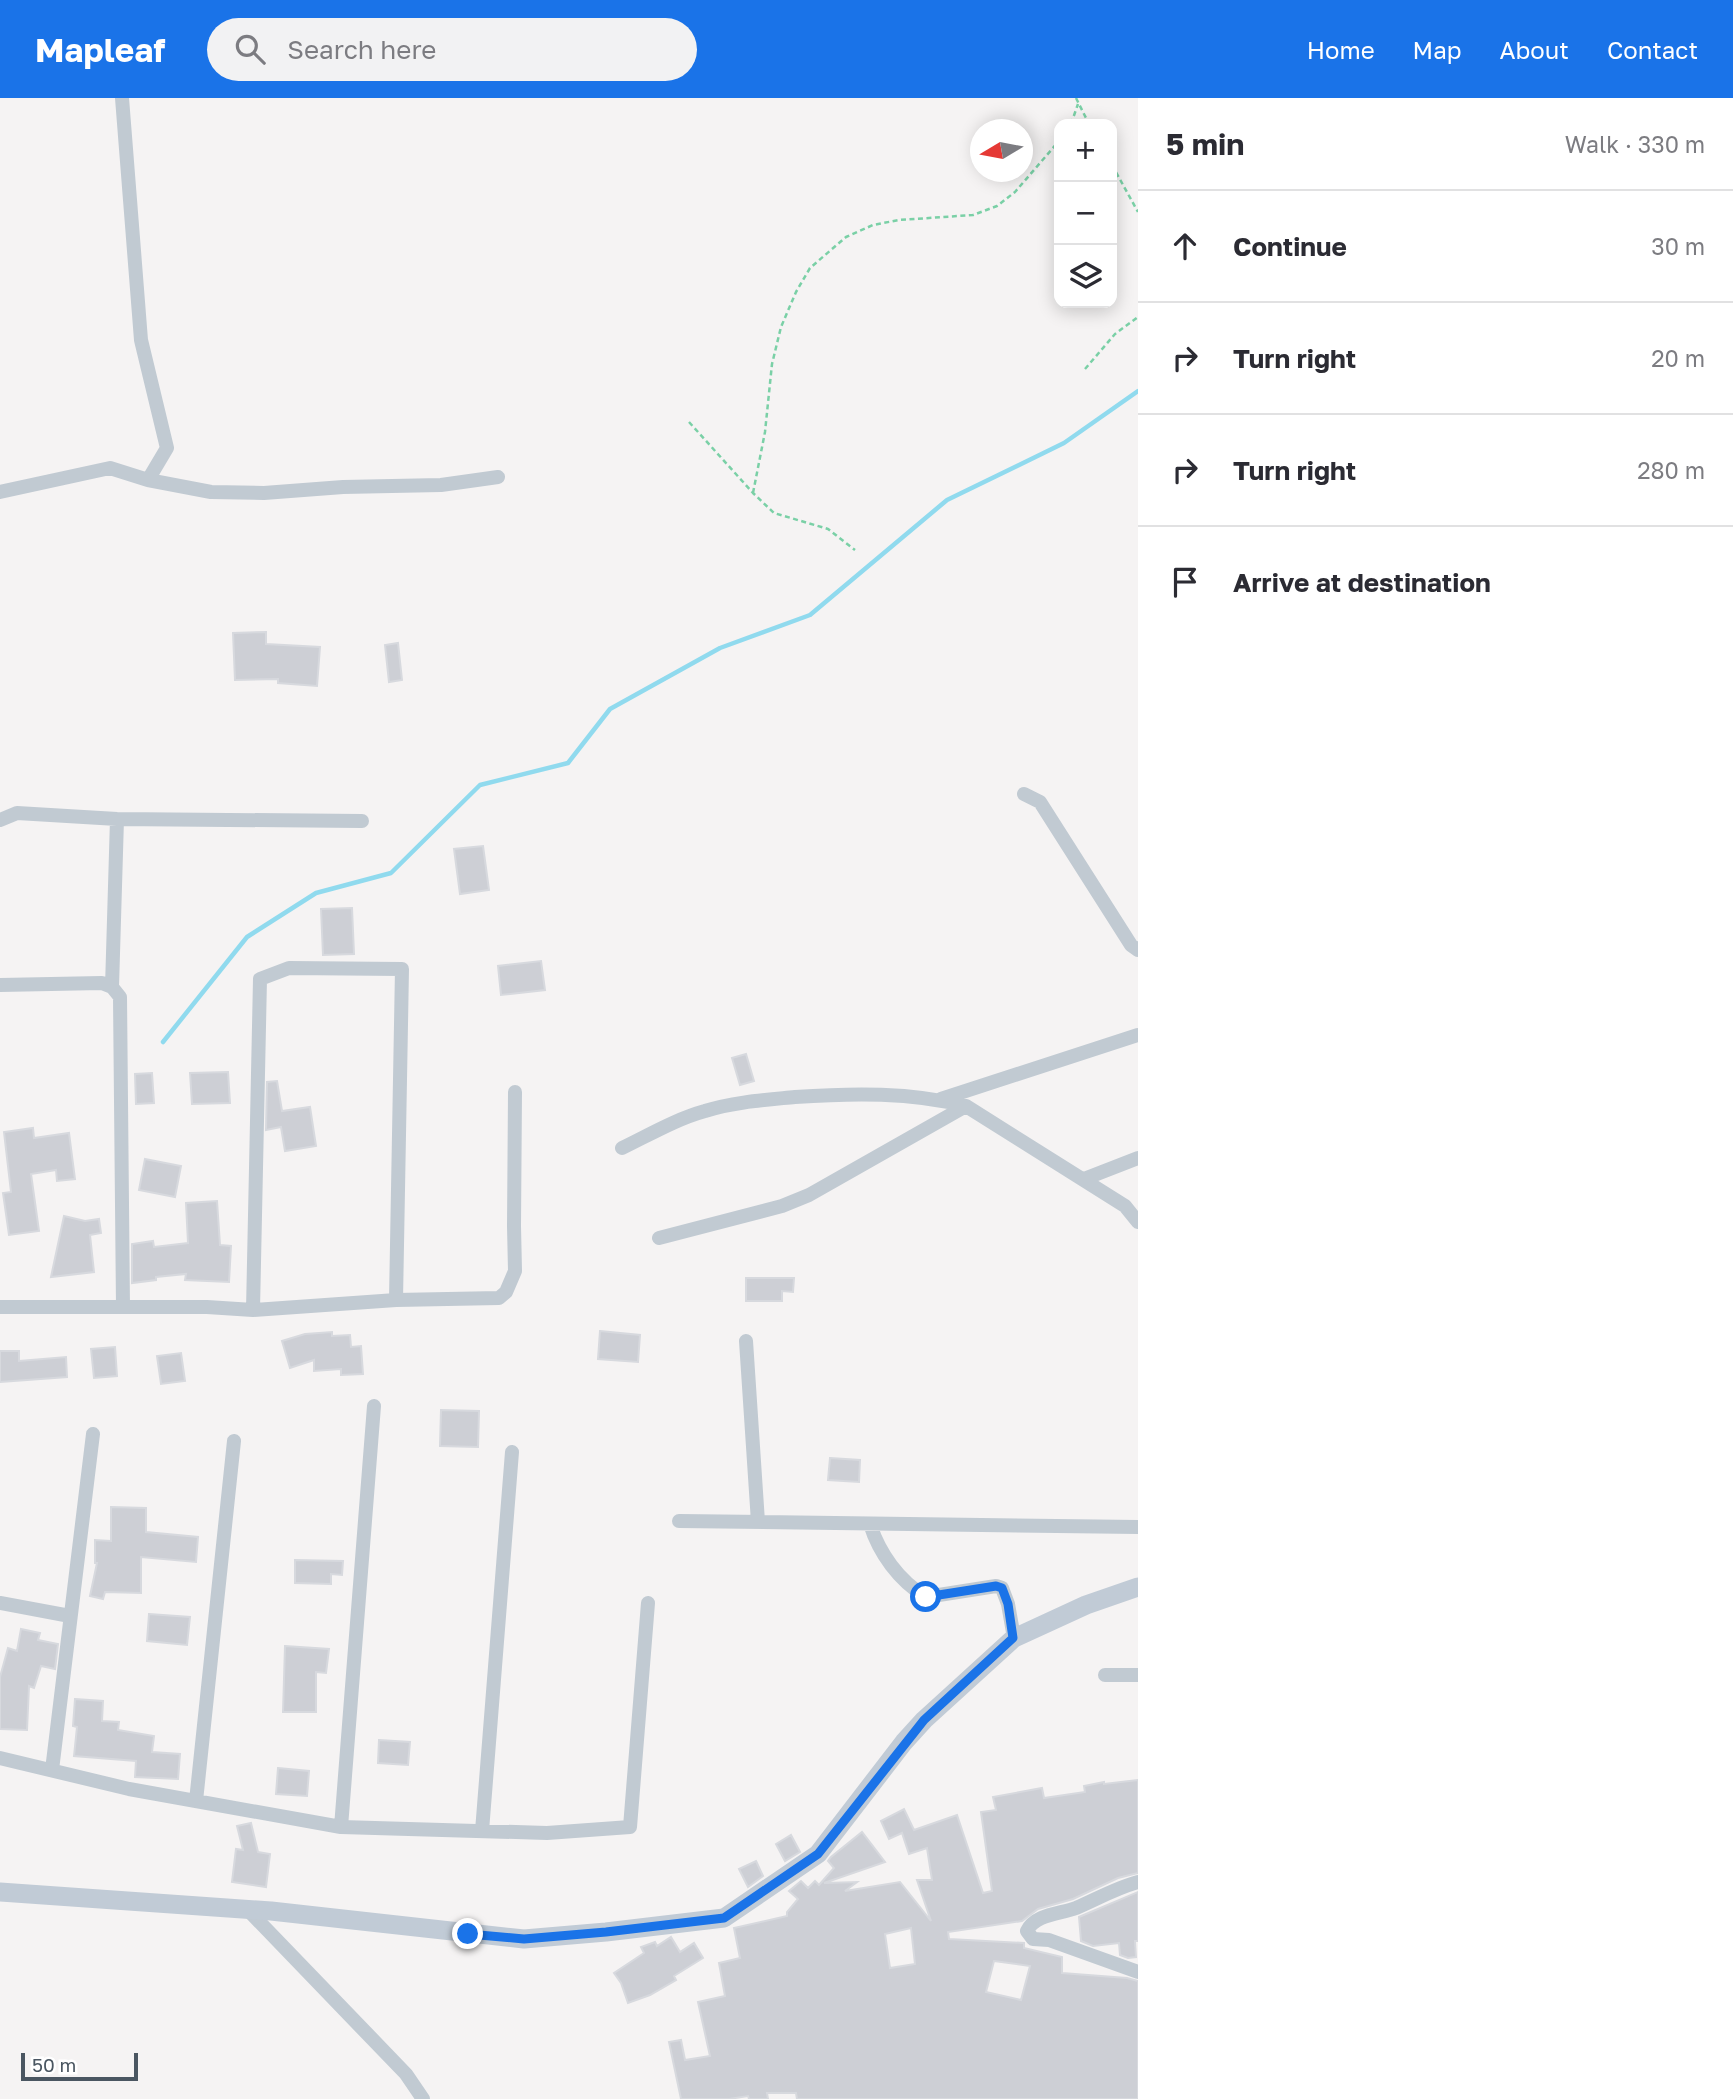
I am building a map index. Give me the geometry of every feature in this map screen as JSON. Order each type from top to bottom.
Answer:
[{"type":"street","points":[[122,98],[141,340],[167,448],[148,480]]},
{"type":"street","points":[[0,492],[110,468],[148,480],[211,492],[264,493],[343,487],[441,485],[498,477]]},
{"type":"street","points":[[1024,794],[1040,802],[1131,945],[1138,950]]},
{"type":"street","points":[[0,820],[17,813],[117,819],[362,821]]},
{"type":"street","points":[[112,987],[117,819]]},
{"type":"street","points":[[253,1310],[260,979],[289,968],[402,969],[396,1300]]},
{"type":"street","points":[[0,985],[102,983],[112,987],[120,997],[123,1307]]},
{"type":"street","points":[[941,1099],[1138,1035]]},
{"type":"street","points":[[0,1307],[207,1307],[253,1310],[396,1300],[499,1298],[512,1283],[515,1271],[516,1092]]},
{"type":"street","points":[[622,1149],[702,1111],[756,1101],[839,1094],[904,1095],[941,1099],[966,1106],[1084,1179],[1125,1206],[1138,1222]]},
{"type":"street","points":[[659,1238],[782,1206],[809,1195],[966,1106]]},
{"type":"street","points":[[1084,1179],[1138,1158]]},
{"type":"street","points":[[746,1340],[758,1522]]},
{"type":"street","points":[[341,1827],[374,1406]]},
{"type":"street","points":[[52,1770],[93,1434]]},
{"type":"street","points":[[196,1801],[233,1441]]},
{"type":"street","points":[[482,1831],[512,1452]]},
{"type":"street","points":[[679,1521],[1138,1527]]},
{"type":"street","points":[[870,1524],[885,1557],[916,1591],[926,1597],[996,1586],[1002,1588],[1008,1604],[1013,1638]]},
{"type":"street","points":[[0,1892],[247,1909],[524,1939],[724,1918],[818,1854],[924,1720],[1013,1638],[1086,1605],[1138,1587]]},
{"type":"street","points":[[0,1603],[70,1616]]},
{"type":"street","points":[[0,1758],[129,1789],[341,1827],[547,1833],[630,1828],[648,1603]]},
{"type":"street","points":[[1105,1675],[1138,1675]]},
{"type":"street","points":[[1138,1882],[1120,1887],[1071,1910],[1052,1914],[1030,1926],[1027,1931],[1032,1939],[1049,1940],[1138,1972]]},
{"type":"street","points":[[247,1909],[406,2074],[423,2099]]},
{"type":"path","points":[[1076,98],[1086,119]]},
{"type":"path","points":[[1073,119],[1078,104]]},
{"type":"path","points":[[753,494],[765,432],[772,365],[781,327],[810,268],[846,237],[873,225],[899,220],[973,215],[997,206],[1016,192],[1054,147]]},
{"type":"path","points":[[1117,174],[1138,212]]},
{"type":"path","points":[[1085,369],[1115,334],[1138,317]]},
{"type":"path","points":[[689,422],[753,494],[774,513],[828,529],[855,550]]},
{"type":"building","points":[[266,632],[266,644],[320,647],[317,686],[278,683],[278,679],[235,680],[233,633]]},
{"type":"building","points":[[398,643],[402,680],[389,682],[385,645]]},
{"type":"building","points":[[483,846],[489,890],[460,894],[454,849]]},
{"type":"building","points":[[352,908],[354,954],[323,955],[321,909]]},
{"type":"building","points":[[541,961],[545,990],[501,995],[498,966]]},
{"type":"building","points":[[746,1054],[754,1081],[740,1085],[732,1058]]},
{"type":"building","points":[[228,1072],[230,1103],[192,1104],[190,1073]]},
{"type":"building","points":[[152,1073],[154,1103],[136,1104],[135,1074]]},
{"type":"building","points":[[277,1081],[282,1111],[310,1107],[316,1146],[285,1151],[281,1127],[266,1130],[267,1082]]},
{"type":"building","points":[[33,1128],[34,1138],[69,1133],[75,1179],[57,1181],[56,1170],[31,1174],[39,1231],[9,1235],[3,1193],[11,1192],[4,1132]]},
{"type":"building","points":[[145,1159],[181,1166],[175,1197],[139,1190]]},
{"type":"building","points":[[217,1201],[220,1245],[231,1246],[229,1282],[185,1280],[186,1274],[132,1283],[132,1244],[153,1241],[154,1247],[188,1243],[186,1203]]},
{"type":"building","points":[[64,1216],[85,1221],[99,1219],[101,1233],[90,1235],[94,1272],[51,1277]]},
{"type":"building","points":[[746,1278],[794,1278],[793,1292],[782,1291],[782,1301],[746,1301]]},
{"type":"building","points":[[600,1331],[640,1335],[638,1362],[598,1359]]},
{"type":"building","points":[[332,1332],[332,1336],[350,1335],[351,1347],[361,1346],[363,1374],[341,1375],[341,1369],[314,1371],[314,1360],[290,1368],[282,1341],[305,1334]]},
{"type":"building","points":[[115,1347],[117,1376],[94,1378],[91,1349]]},
{"type":"building","points":[[0,1351],[19,1351],[19,1361],[66,1357],[67,1377],[0,1382]]},
{"type":"building","points":[[181,1353],[185,1381],[161,1384],[157,1356]]},
{"type":"building","points":[[441,1410],[479,1411],[478,1447],[440,1446]]},
{"type":"building","points":[[830,1458],[860,1460],[859,1482],[828,1480]]},
{"type":"building","points":[[111,1507],[146,1508],[146,1532],[198,1537],[196,1562],[141,1557],[141,1593],[105,1592],[103,1599],[90,1596],[97,1563],[95,1540],[111,1541]]},
{"type":"building","points":[[295,1560],[343,1561],[342,1575],[331,1574],[331,1584],[295,1583]]},
{"type":"building","points":[[149,1614],[190,1617],[187,1645],[147,1641]]},
{"type":"building","points":[[21,1629],[40,1633],[38,1640],[58,1644],[55,1669],[41,1666],[34,1688],[29,1686],[27,1730],[0,1729],[0,1677],[8,1648],[17,1651]]},
{"type":"building","points":[[285,1646],[329,1649],[326,1673],[316,1672],[316,1712],[283,1712]]},
{"type":"building","points":[[75,1699],[103,1701],[102,1721],[119,1722],[118,1730],[154,1736],[152,1752],[180,1754],[178,1779],[135,1777],[136,1761],[74,1756],[77,1727],[73,1726]]},
{"type":"building","points":[[379,1740],[410,1742],[408,1765],[378,1763]]},
{"type":"building","points":[[278,1768],[309,1771],[307,1796],[276,1794]]},
{"type":"building","points":[[1138,1780],[1138,1873],[1118,1878],[1073,1899],[1038,1909],[1022,1921],[948,1932],[949,1939],[1024,1943],[1024,1948],[1062,1957],[1062,1973],[1138,1981],[1138,2099],[797,2099],[796,2093],[767,2093],[768,2099],[749,2099],[748,2096],[729,2099],[681,2099],[669,2042],[681,2040],[685,2060],[710,2056],[698,2002],[725,1996],[719,1963],[740,1958],[734,1928],[787,1916],[787,1912],[798,1899],[789,1891],[801,1881],[808,1888],[815,1881],[819,1885],[834,1868],[828,1861],[831,1857],[862,1832],[885,1862],[824,1883],[857,1882],[845,1891],[900,1882],[931,1921],[917,1880],[932,1880],[927,1848],[909,1854],[902,1833],[889,1839],[881,1821],[904,1809],[914,1830],[957,1815],[983,1893],[992,1891],[981,1812],[996,1810],[993,1797],[1042,1788],[1044,1798],[1085,1792],[1084,1786]],"holes":[[[911,1928],[915,1964],[890,1968],[885,1934]],[[994,1961],[1030,1966],[1021,2000],[986,1992]]]},
{"type":"building","points":[[251,1823],[258,1852],[270,1854],[266,1887],[232,1882],[236,1849],[243,1850],[237,1826]]},
{"type":"building","points":[[791,1835],[800,1852],[785,1861],[776,1844]]},
{"type":"building","points":[[756,1861],[763,1876],[748,1887],[739,1869]]},
{"type":"building","points":[[1138,1892],[1136,1957],[1120,1955],[1119,1943],[1093,1946],[1081,1941],[1079,1917]]},
{"type":"building","points":[[671,1937],[680,1952],[694,1943],[703,1958],[674,1976],[676,1980],[650,1995],[628,2003],[621,1983],[614,1973],[644,1953],[641,1947],[655,1942],[657,1946]]},
{"type":"waterway","points":[[163,1042],[247,937],[316,893],[391,873],[480,785],[568,763],[610,709],[720,648],[810,615],[947,500],[1064,443],[1138,391]]},
{"type":"route","points":[[468,1934],[524,1939],[724,1918],[818,1854],[904,1742],[924,1720],[1013,1638],[1008,1604],[1002,1588],[996,1586],[926,1597]]}]
